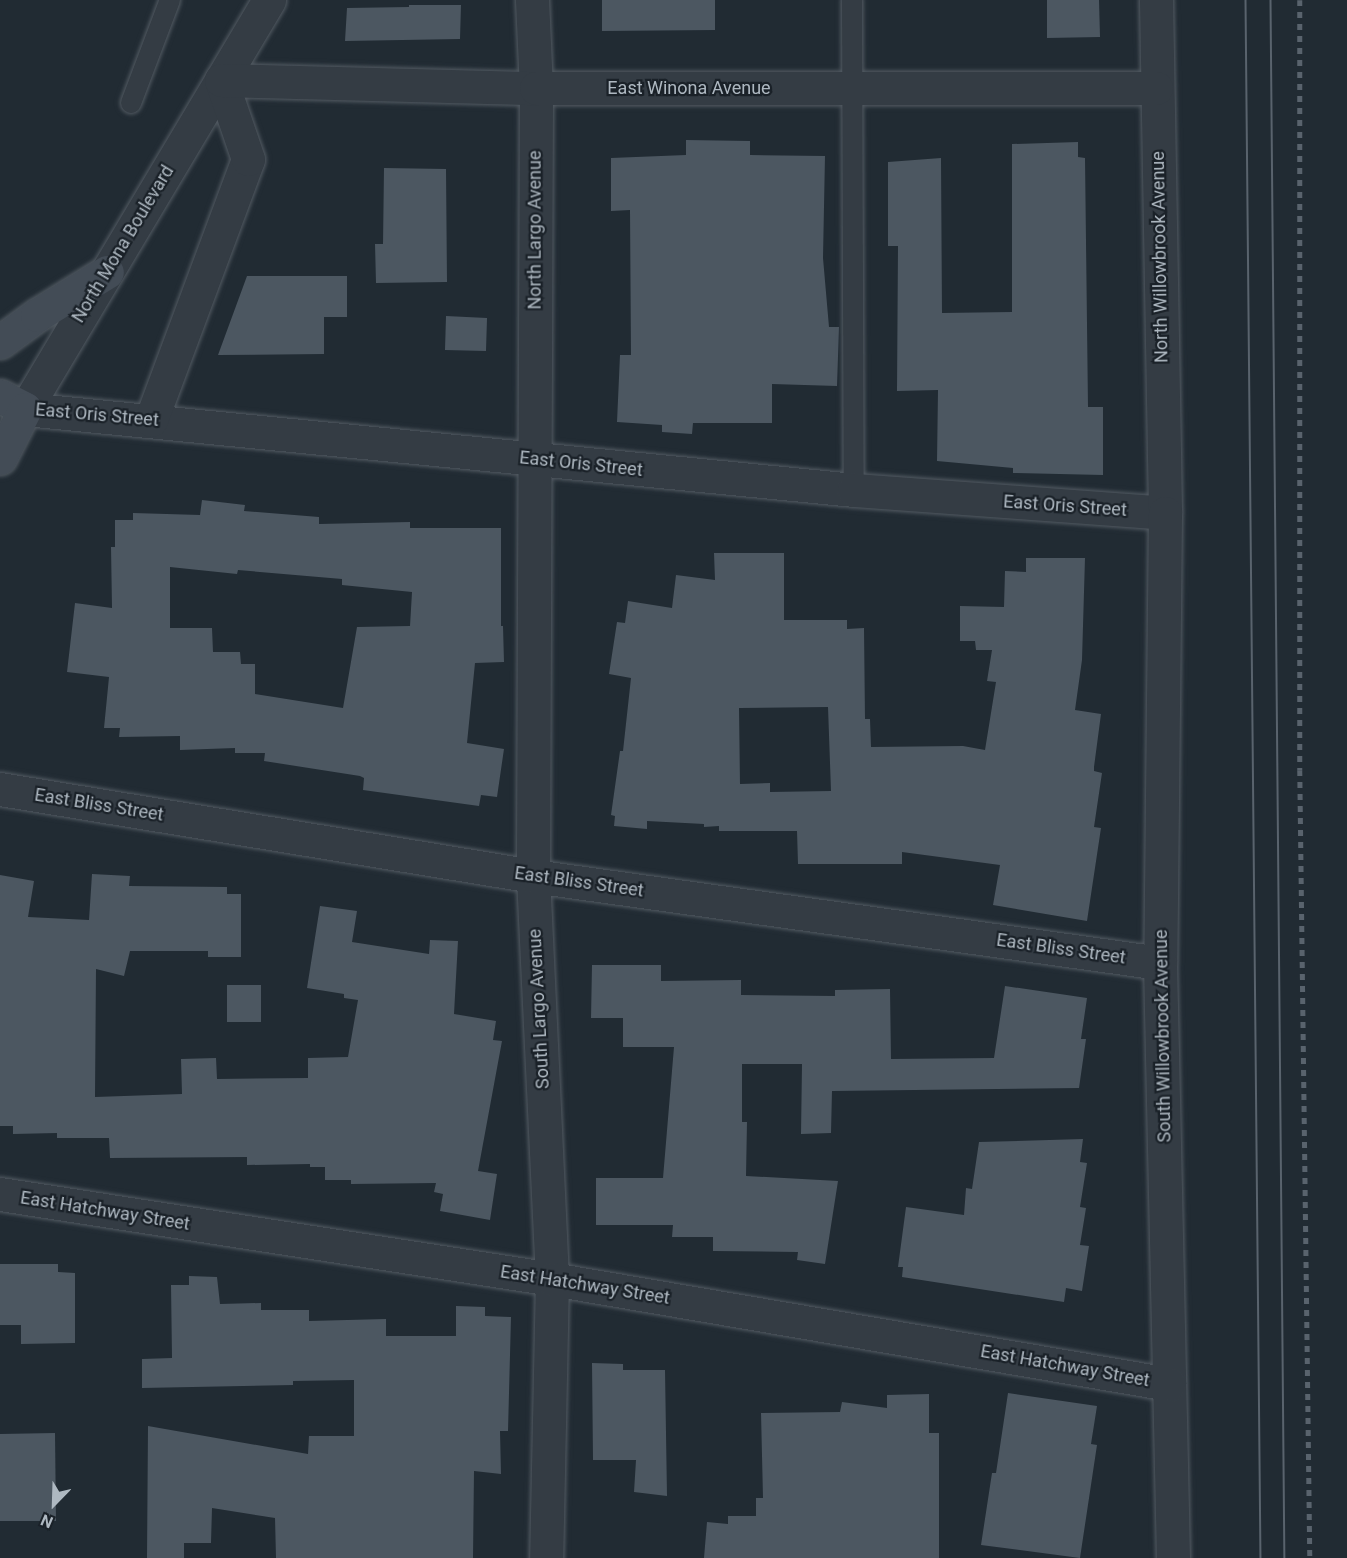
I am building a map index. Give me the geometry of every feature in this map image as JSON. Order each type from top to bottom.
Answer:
[{"type":"street","name":"North Mona Boulevard","points":[[13,402],[107,272],[269,0]]},
{"type":"street","name":"North Largo Avenue","points":[[532,0],[536,88],[534,459]]},
{"type":"street","name":"North Willowbrook Avenue","points":[[1156,0],[1165,513]]},
{"type":"street","name":"East Winona Avenue","points":[[221,80],[536,88],[1156,88]]},
{"type":"street","points":[[151,420],[248,159],[221,80]]},
{"type":"street","points":[[0,342],[107,272]]},
{"type":"street","points":[[0,459],[13,402]]},
{"type":"street","name":"East Oris Street","points":[[13,402],[151,420],[854,490],[1165,513]]},
{"type":"street","name":"South Largo Avenue","points":[[534,459],[533,876],[552,1279],[546,1558]]},
{"type":"street","name":"South Willowbrook Avenue","points":[[1165,513],[1160,963],[1173,1558]]},
{"type":"street","name":"East Bliss Street","points":[[0,789],[533,876],[1160,963]]},
{"type":"street","name":"East Hatchway Street","points":[[0,1194],[552,1279],[1169,1384]]},
{"type":"lane","points":[[131,103],[170,0]]},
{"type":"lane","points":[[852,0],[854,490]]},
{"type":"building","points":[[602,0],[715,0],[715,30],[602,31]]},
{"type":"building","points":[[1047,0],[1099,0],[1100,37],[1047,38]]},
{"type":"building","points":[[409,5],[461,5],[460,39],[345,41],[347,8],[409,7]]},
{"type":"building","points":[[686,140],[750,141],[750,155],[825,156],[823,258],[829,327],[839,327],[837,386],[772,384],[772,423],[693,423],[692,434],[662,432],[662,425],[617,422],[620,355],[631,355],[630,210],[611,211],[611,158],[686,155]]},
{"type":"building","points":[[1078,142],[1078,157],[1085,158],[1088,407],[1103,407],[1103,475],[1013,473],[1013,468],[937,461],[938,390],[897,391],[898,246],[888,246],[888,162],[941,158],[942,313],[1012,312],[1012,144]]},
{"type":"building","points":[[384,168],[446,169],[447,282],[376,283],[375,244],[383,244]]},
{"type":"building","points":[[247,276],[347,276],[347,317],[324,317],[324,354],[218,355]]},
{"type":"building","points":[[446,316],[487,318],[486,351],[445,350]]},
{"type":"building","points":[[202,500],[245,505],[244,511],[319,517],[319,524],[410,522],[410,528],[501,528],[501,626],[503,626],[504,662],[475,663],[467,743],[504,749],[497,797],[481,795],[479,806],[363,790],[364,778],[360,776],[264,761],[265,753],[235,753],[235,748],[180,750],[180,736],[119,737],[120,728],[104,728],[109,677],[67,672],[75,603],[112,608],[111,547],[115,547],[115,520],[133,520],[133,513],[200,515]],"holes":[[[170,567],[237,574],[238,570],[342,579],[342,585],[412,592],[410,626],[357,627],[343,708],[255,694],[255,664],[241,664],[240,652],[213,652],[212,628],[170,628]]]},
{"type":"building","points":[[714,553],[784,553],[784,620],[847,620],[847,629],[864,628],[865,719],[870,719],[871,747],[963,746],[985,750],[996,682],[987,681],[992,650],[976,650],[975,641],[960,641],[960,606],[1004,607],[1005,571],[1026,572],[1026,558],[1085,558],[1082,660],[1075,710],[1101,714],[1094,771],[1102,773],[1094,827],[1101,828],[1087,921],[993,905],[1000,865],[902,852],[902,864],[798,864],[797,831],[719,831],[719,826],[704,827],[704,824],[647,821],[647,829],[614,826],[615,816],[611,815],[620,751],[623,751],[631,678],[609,674],[617,622],[625,623],[628,601],[672,608],[676,575],[715,580]],"holes":[[[828,707],[831,791],[770,792],[770,783],[740,784],[739,708]]]},
{"type":"building","points":[[92,874],[130,876],[129,886],[227,887],[227,894],[241,894],[241,957],[208,957],[208,951],[130,951],[124,976],[96,969],[95,1097],[182,1094],[181,1059],[216,1058],[217,1079],[308,1078],[308,1058],[348,1057],[358,1000],[344,998],[344,994],[307,988],[320,906],[357,911],[352,942],[429,954],[430,940],[458,941],[454,1014],[496,1021],[493,1040],[502,1041],[478,1171],[497,1174],[490,1220],[440,1211],[443,1194],[434,1192],[436,1183],[351,1184],[351,1180],[325,1180],[325,1167],[310,1167],[310,1164],[247,1165],[247,1157],[110,1158],[109,1138],[57,1138],[57,1133],[13,1134],[13,1126],[0,1126],[0,875],[34,881],[28,917],[89,920]]},
{"type":"building","points":[[592,965],[661,965],[661,981],[741,980],[741,995],[835,996],[835,990],[890,989],[891,1059],[994,1058],[1005,986],[1087,998],[1081,1039],[1086,1039],[1079,1088],[832,1091],[831,1133],[801,1134],[802,1064],[742,1064],[742,1122],[747,1122],[746,1176],[838,1181],[825,1264],[797,1260],[798,1252],[713,1251],[713,1237],[672,1237],[673,1225],[596,1225],[596,1178],[663,1178],[674,1047],[623,1047],[623,1018],[591,1018]]},
{"type":"building","points":[[227,985],[261,985],[261,1022],[227,1022]]},
{"type":"building","points":[[1083,1139],[1080,1162],[1087,1163],[1080,1207],[1086,1208],[1080,1245],[1089,1246],[1082,1291],[1066,1288],[1064,1302],[902,1277],[903,1267],[898,1267],[906,1207],[964,1215],[966,1188],[972,1189],[979,1142]]},
{"type":"building","points":[[0,1264],[58,1264],[58,1272],[75,1273],[75,1343],[21,1344],[21,1325],[0,1325]]},
{"type":"building","points":[[189,1276],[217,1277],[220,1304],[261,1303],[261,1310],[309,1310],[309,1321],[386,1319],[386,1336],[456,1336],[456,1306],[485,1307],[485,1316],[511,1317],[508,1431],[500,1431],[501,1474],[474,1471],[473,1558],[276,1558],[275,1518],[212,1508],[211,1543],[184,1543],[184,1558],[147,1558],[148,1426],[308,1454],[309,1436],[354,1436],[354,1380],[293,1381],[293,1385],[142,1388],[142,1359],[172,1358],[171,1285],[189,1285]]},
{"type":"building","points":[[592,1363],[623,1364],[623,1370],[665,1370],[667,1496],[634,1492],[636,1460],[593,1460]]},
{"type":"building","points":[[1008,1393],[1097,1406],[1091,1444],[1097,1445],[1080,1558],[981,1545],[992,1473],[996,1473]]},
{"type":"building","points":[[929,1394],[929,1433],[939,1433],[939,1558],[704,1558],[707,1522],[728,1524],[728,1516],[756,1516],[756,1498],[763,1498],[761,1413],[840,1412],[842,1402],[887,1408],[887,1395]]},
{"type":"building","points":[[55,1433],[56,1521],[0,1521],[0,1434]]},
{"type":"tram line","points":[[1246,0],[1261,1558]]},
{"type":"tram line","points":[[1271,0],[1285,1558]]},
{"type":"railway","points":[[1300,0],[1300,770],[1310,1558]]}]
